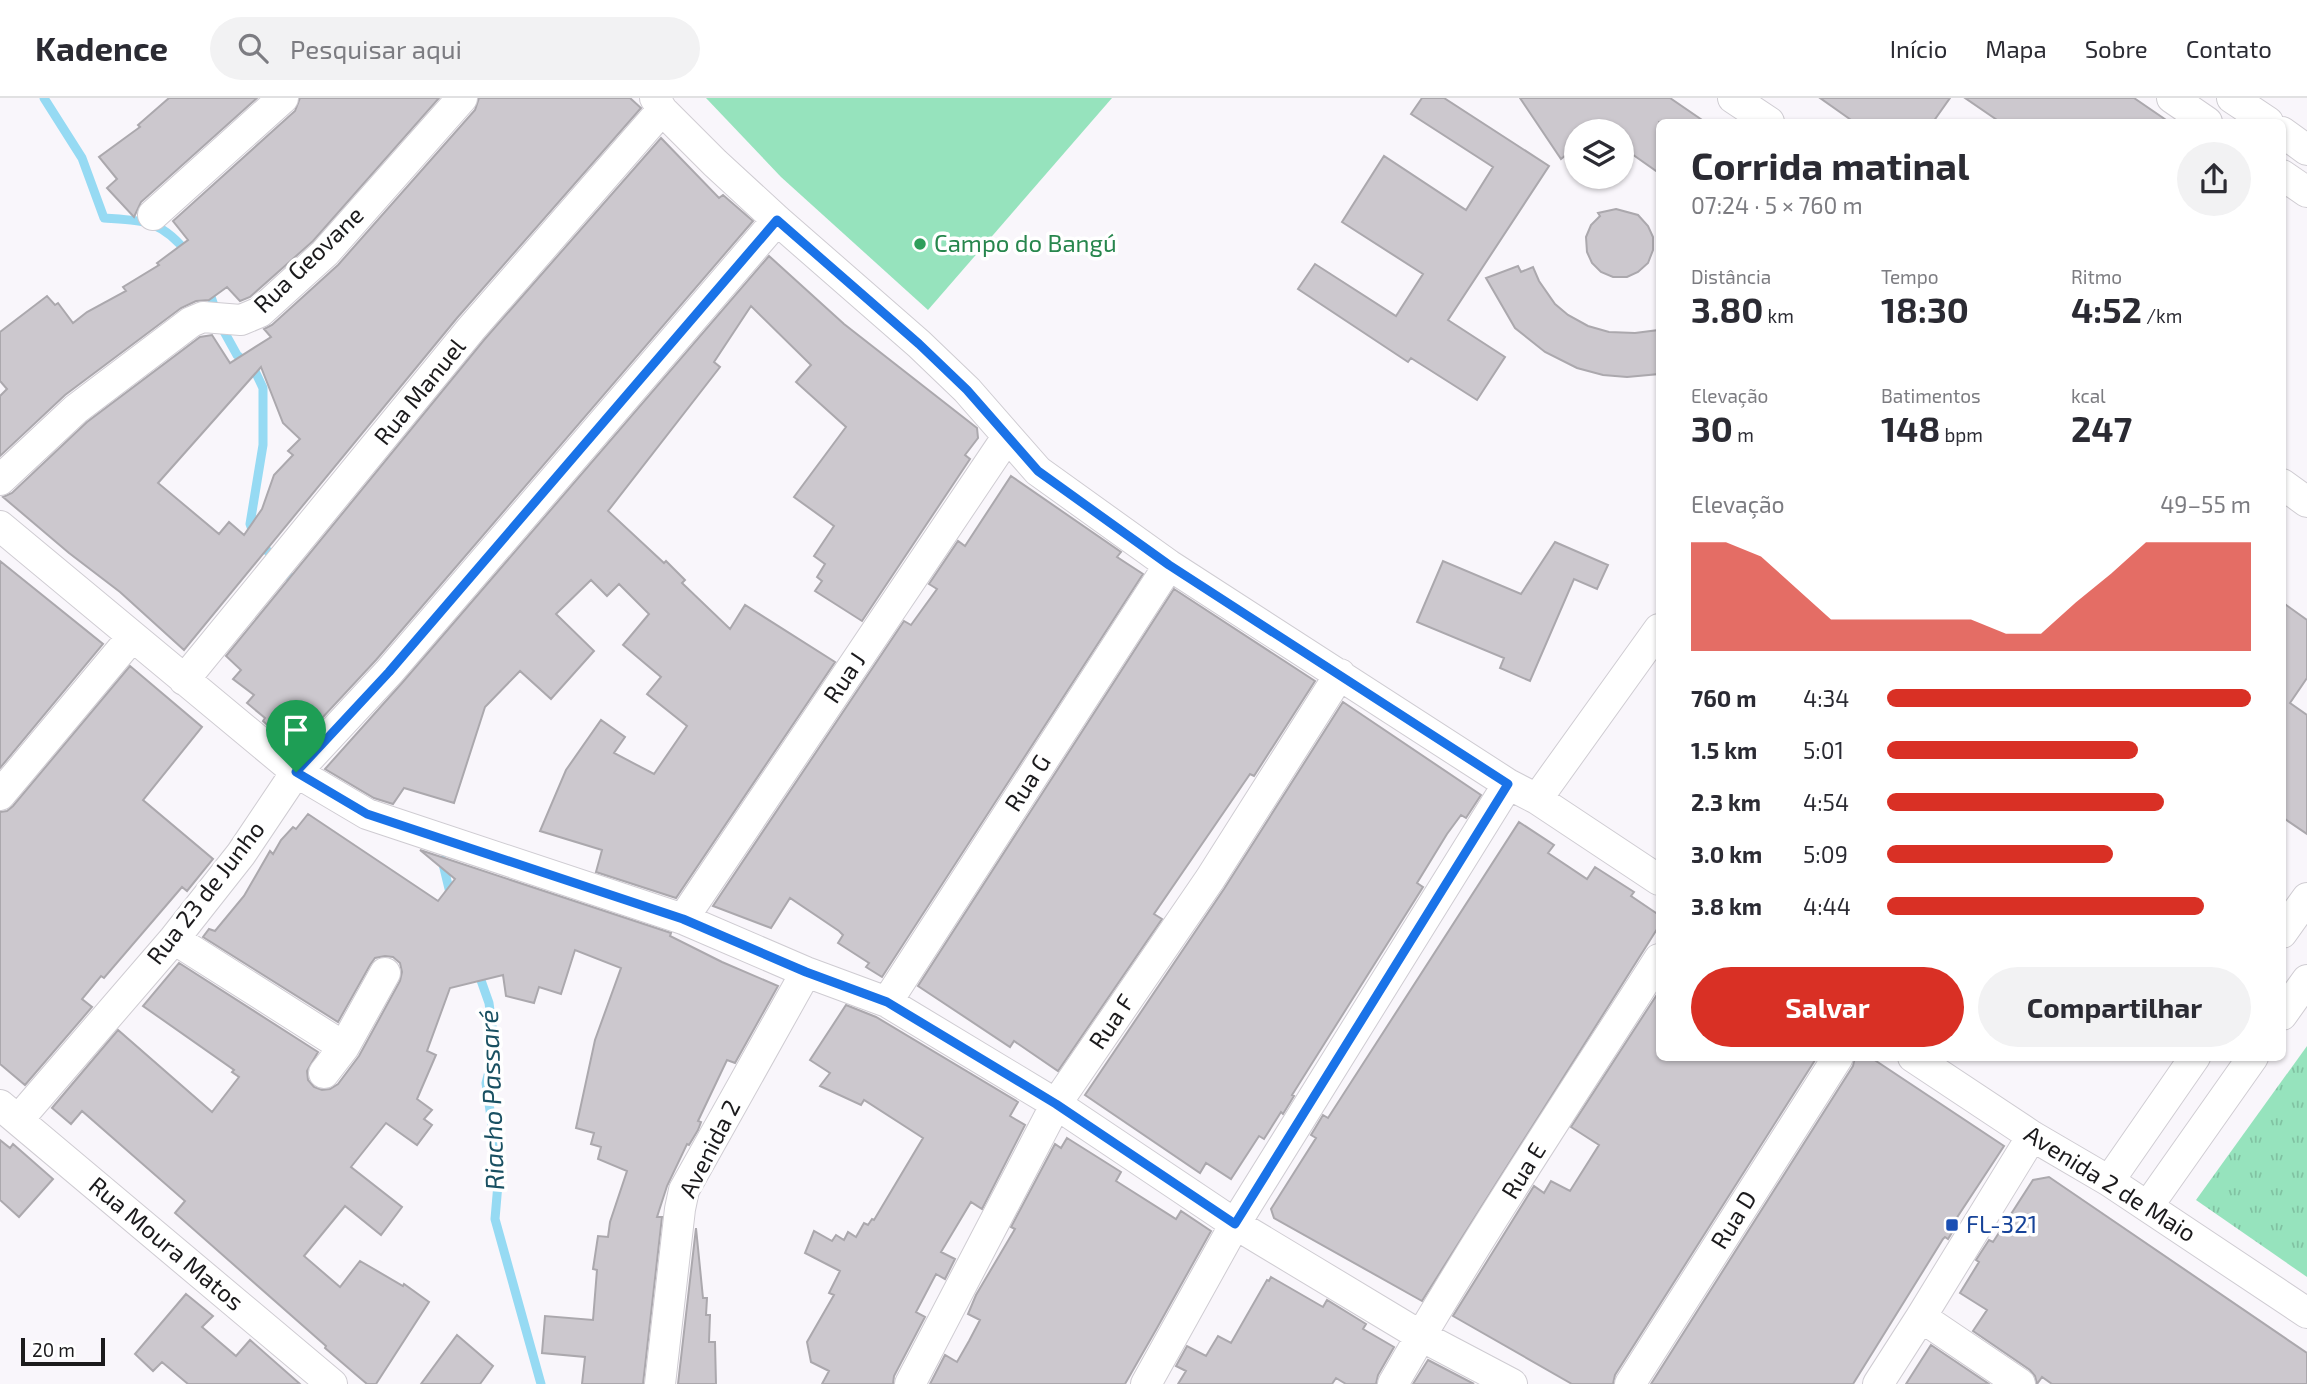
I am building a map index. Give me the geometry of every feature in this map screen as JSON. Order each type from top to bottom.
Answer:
[{"type":"street","points":[[153,215],[283,98]]},
{"type":"street","name":"Rua Geovane","points":[[0,480],[76,409],[191,322],[250,317],[260,312],[309,268],[462,98]]},
{"type":"street","points":[[1733,98],[1764,119]]},
{"type":"street","points":[[2172,98],[2203,119]]},
{"type":"street","points":[[2232,98],[2264,119]]},
{"type":"street","points":[[659,104],[777,220],[919,344],[967,390],[1038,471],[1169,565],[1508,784],[1537,799],[1656,878]]},
{"type":"street","name":"Rua Manuel","points":[[184,680],[659,104]]},
{"type":"street","points":[[2286,135],[2307,150]]},
{"type":"street","points":[[2286,178],[2307,192]]},
{"type":"street","name":"Rua 23 de Junho","points":[[9,1112],[174,939],[241,854],[296,772],[389,672],[777,220]]},
{"type":"street","name":"Rua J","points":[[683,919],[1007,437]]},
{"type":"street","points":[[2286,487],[2307,502]]},
{"type":"street","points":[[0,526],[296,772],[367,814],[683,919],[806,972],[887,1002],[1056,1104],[1235,1224],[1421,1336],[1512,1384]]},
{"type":"street","name":"Rua G","points":[[887,1002],[1169,565]]},
{"type":"street","points":[[1537,799],[1656,633]]},
{"type":"street","points":[[0,795],[132,638]]},
{"type":"street","name":"Rua F","points":[[910,1384],[1056,1104],[1210,879],[1339,674]]},
{"type":"street","points":[[1146,1384],[1235,1224],[1508,784]]},
{"type":"street","points":[[2286,927],[2307,898]]},
{"type":"street","points":[[174,939],[344,1046]]},
{"type":"street","name":"Rua E","points":[[1393,1384],[1656,965]]},
{"type":"street","name":"Avenida 2","points":[[660,1384],[684,1190],[806,972]]},
{"type":"street","points":[[324,1073],[344,1046],[385,974]]},
{"type":"street","name":"Rua D","points":[[1630,1384],[1835,1061]]},
{"type":"street","name":"Avenida 2 de Maio","points":[[1919,1061],[2032,1136],[2148,1206],[2307,1313]]},
{"type":"street","points":[[2109,1181],[2192,1061]]},
{"type":"street","points":[[2148,1206],[2250,1061]]},
{"type":"street","points":[[2168,1096],[2205,1125]]},
{"type":"street","name":"Rua Moura Matos","points":[[9,1112],[332,1384]]},
{"type":"street","points":[[1878,1384],[2032,1136]]},
{"type":"street","points":[[1921,1317],[2020,1384]]},
{"type":"green space","name":"Campo do Bangú","points":[[706,98],[1112,98],[928,310],[781,177]]},
{"type":"green space","points":[[2307,1046],[2307,1277],[2196,1200]]},
{"type":"building","points":[[169,98],[257,98],[141,202],[134,217],[107,188],[117,179],[99,157],[140,127],[138,125]]},
{"type":"building","points":[[300,98],[439,98],[313,241],[250,297],[240,301],[227,287],[209,300],[196,301],[181,308],[65,395],[0,456],[0,396],[7,389],[0,381],[0,332],[47,296],[55,305],[58,303],[73,323],[87,312],[126,291],[123,287],[159,265],[157,263],[188,240],[173,221],[295,111]]},
{"type":"building","points":[[479,98],[630,98],[641,108],[457,318],[184,650],[120,592],[3,497],[12,493],[87,422],[200,337],[212,335],[230,363],[271,337],[264,329],[272,325],[338,265],[475,110]],"holes":[[[261,367],[283,423],[300,439],[288,451],[293,455],[274,475],[262,509],[244,535],[229,522],[219,534],[158,483]]]},
{"type":"building","points":[[1422,98],[1444,98],[1549,166],[1448,320],[1505,357],[1477,400],[1411,358],[1408,362],[1298,289],[1315,264],[1396,316],[1423,274],[1342,222],[1384,156],[1466,210],[1493,167],[1411,114]]},
{"type":"building","points":[[1520,98],[1670,98],[1701,119],[1656,119],[1656,171],[1634,155],[1634,119],[1564,119],[1564,157],[1561,159]]},
{"type":"building","points":[[1820,98],[1950,98],[1935,119],[1850,119]]},
{"type":"building","points":[[1965,98],[2134,98],[2165,119],[1996,119]]},
{"type":"building","points":[[661,138],[719,198],[723,195],[753,221],[376,660],[298,744],[284,733],[281,737],[263,721],[265,718],[247,703],[254,695],[233,679],[241,670],[226,656],[484,340]]},
{"type":"building","points":[[1616,209],[1638,215],[1653,237],[1653,250],[1648,263],[1627,277],[1613,277],[1601,272],[1592,263],[1587,252],[1586,237],[1591,225],[1600,216],[1598,213]]},
{"type":"building","points":[[769,256],[844,324],[977,428],[978,438],[965,455],[970,459],[862,621],[815,591],[822,581],[817,577],[825,564],[814,556],[834,526],[794,497],[846,427],[796,382],[811,365],[751,306],[714,362],[720,367],[608,511],[664,563],[666,561],[685,580],[682,583],[730,629],[745,605],[835,662],[676,898],[596,872],[602,850],[540,831],[566,770],[601,720],[625,737],[614,753],[654,774],[687,726],[647,694],[661,677],[623,645],[649,614],[619,584],[607,596],[591,580],[556,614],[594,651],[551,699],[520,671],[485,707],[454,803],[404,788],[393,804],[374,798],[325,769],[402,683]]},
{"type":"building","points":[[1518,266],[1521,272],[1533,267],[1555,304],[1588,326],[1609,332],[1656,330],[1656,374],[1627,377],[1603,375],[1577,368],[1545,352],[1515,328],[1486,278]]},
{"type":"building","points":[[1011,476],[1121,552],[1117,557],[1143,574],[882,977],[866,967],[869,963],[838,943],[843,935],[839,931],[790,898],[771,928],[713,906],[904,621],[911,625],[937,589],[929,584],[958,541],[965,546]]},
{"type":"building","points":[[1555,542],[1608,565],[1597,589],[1574,579],[1530,681],[1500,668],[1504,658],[1417,622],[1443,561],[1521,594]]},
{"type":"building","points":[[0,561],[103,644],[0,768]]},
{"type":"building","points":[[1174,589],[1315,681],[1254,776],[1250,774],[1154,914],[1162,919],[1058,1071],[1014,1041],[1010,1047],[918,986]]},
{"type":"building","points":[[2286,605],[2307,620],[2307,678],[2290,703],[2307,715],[2307,834],[2286,820]]},
{"type":"building","points":[[130,666],[202,727],[143,800],[213,859],[187,891],[182,887],[104,978],[101,976],[82,999],[92,1007],[25,1085],[0,1064],[0,812],[13,806]]},
{"type":"building","points":[[1343,702],[1481,795],[1466,818],[1461,815],[1447,834],[1417,883],[1423,887],[1292,1095],[1294,1096],[1283,1114],[1281,1112],[1264,1139],[1259,1136],[1231,1179],[1206,1163],[1200,1173],[1085,1095],[1224,889]]},
{"type":"building","points":[[308,814],[438,901],[455,879],[420,850],[671,933],[670,936],[722,962],[778,986],[735,1063],[727,1060],[698,1121],[701,1122],[698,1130],[689,1145],[687,1144],[667,1186],[657,1217],[662,1217],[643,1384],[582,1384],[585,1357],[542,1353],[545,1316],[593,1320],[597,1270],[593,1269],[598,1236],[608,1237],[610,1222],[627,1171],[598,1159],[601,1147],[591,1144],[594,1133],[576,1128],[595,1040],[621,968],[575,950],[561,994],[539,987],[534,1003],[506,996],[503,975],[450,988],[427,1051],[436,1055],[417,1099],[432,1110],[424,1119],[432,1125],[417,1145],[386,1123],[351,1167],[402,1207],[381,1235],[345,1206],[304,1256],[340,1287],[360,1261],[403,1286],[404,1284],[429,1302],[376,1384],[367,1384],[175,1213],[185,1201],[82,1111],[71,1124],[52,1108],[118,1030],[212,1112],[239,1077],[232,1072],[234,1070],[143,1006],[179,963],[318,1052],[307,1071],[308,1080],[314,1087],[330,1089],[338,1084],[359,1056],[400,981],[400,963],[393,957],[375,958],[338,1022],[203,937],[209,929],[215,931],[244,896],[270,851],[273,854],[281,840],[293,827],[296,829]]},
{"type":"building","points":[[1519,822],[1554,845],[1548,853],[1587,879],[1595,867],[1634,892],[1631,896],[1656,913],[1656,931],[1422,1301],[1274,1218],[1271,1209],[1316,1138],[1311,1135],[1323,1115],[1328,1118]]},
{"type":"building","points":[[1656,996],[1656,1061],[1814,1061],[1615,1375],[1613,1384],[1572,1384],[1453,1316],[1534,1186],[1544,1193],[1551,1181],[1570,1191],[1599,1145],[1571,1127]]},
{"type":"building","points":[[846,1005],[876,1017],[1018,1102],[1010,1116],[1025,1125],[982,1209],[971,1202],[941,1252],[955,1259],[945,1279],[936,1274],[916,1312],[925,1317],[894,1376],[893,1384],[822,1384],[829,1371],[811,1362],[807,1342],[834,1295],[829,1293],[840,1271],[805,1253],[814,1231],[832,1241],[836,1235],[844,1240],[848,1232],[856,1237],[864,1223],[868,1225],[874,1220],[923,1138],[864,1100],[861,1105],[820,1086],[830,1073],[810,1060]]},
{"type":"building","points":[[1854,1061],[1876,1061],[2004,1146],[1956,1219],[1959,1221],[1948,1239],[1943,1239],[1853,1384],[1651,1384]]},
{"type":"building","points":[[1067,1138],[1121,1172],[1116,1181],[1176,1219],[1181,1211],[1211,1231],[1157,1328],[1125,1384],[930,1384],[945,1355],[957,1362],[969,1341],[980,1320],[968,1314],[976,1295],[1015,1229],[1011,1227],[1055,1144],[1061,1148]]},
{"type":"building","points":[[0,1140],[10,1148],[13,1144],[53,1179],[19,1217],[0,1200]]},
{"type":"building","points":[[2049,1177],[2307,1353],[2307,1384],[2052,1384],[2042,1377],[2037,1384],[2030,1370],[1973,1331],[1987,1310],[1960,1293],[1979,1262],[1976,1260],[1989,1240],[1993,1242],[2033,1180]]},
{"type":"building","points":[[696,1228],[703,1298],[707,1298],[706,1315],[710,1315],[709,1342],[715,1342],[716,1384],[678,1384]]},
{"type":"building","points":[[1271,1277],[1323,1307],[1327,1300],[1366,1324],[1363,1329],[1394,1347],[1378,1375],[1376,1384],[1346,1384],[1336,1378],[1332,1384],[1178,1384],[1186,1371],[1176,1366],[1187,1346],[1206,1356],[1218,1336],[1231,1343]]},
{"type":"building","points":[[186,1294],[213,1316],[202,1327],[236,1356],[250,1340],[300,1384],[188,1384],[162,1362],[153,1371],[135,1354]]},
{"type":"building","points":[[457,1335],[493,1366],[480,1384],[421,1384]]},
{"type":"building","points":[[1931,1345],[1989,1384],[1906,1384]]},
{"type":"building","points":[[1428,1360],[1474,1384],[1413,1384]]},
{"type":"waterway","name":"Riacho Passaré","points":[[44,98],[82,158],[104,218],[152,224],[170,235],[189,255]]},
{"type":"waterway","name":"Riacho Passaré","points":[[208,288],[221,326],[237,355],[254,369],[263,388],[263,445],[250,524],[254,535],[297,586]]},
{"type":"waterway","name":"Riacho Passaré","points":[[442,860],[451,897]]},
{"type":"waterway","name":"Riacho Passaré","points":[[477,969],[489,1003],[495,1048],[486,1083],[499,1172],[495,1219],[541,1384]]},
{"type":"place","name":"Campo do Bangú","points":[[920,244]]},
{"type":"place","name":"FL-321","points":[[1952,1225]]},
{"type":"route","points":[[777,220],[919,344],[967,390],[1038,471],[1169,565],[1508,784],[1235,1224],[1056,1104],[887,1002],[806,972],[683,919],[367,814],[296,772],[389,672],[777,220]]}]
